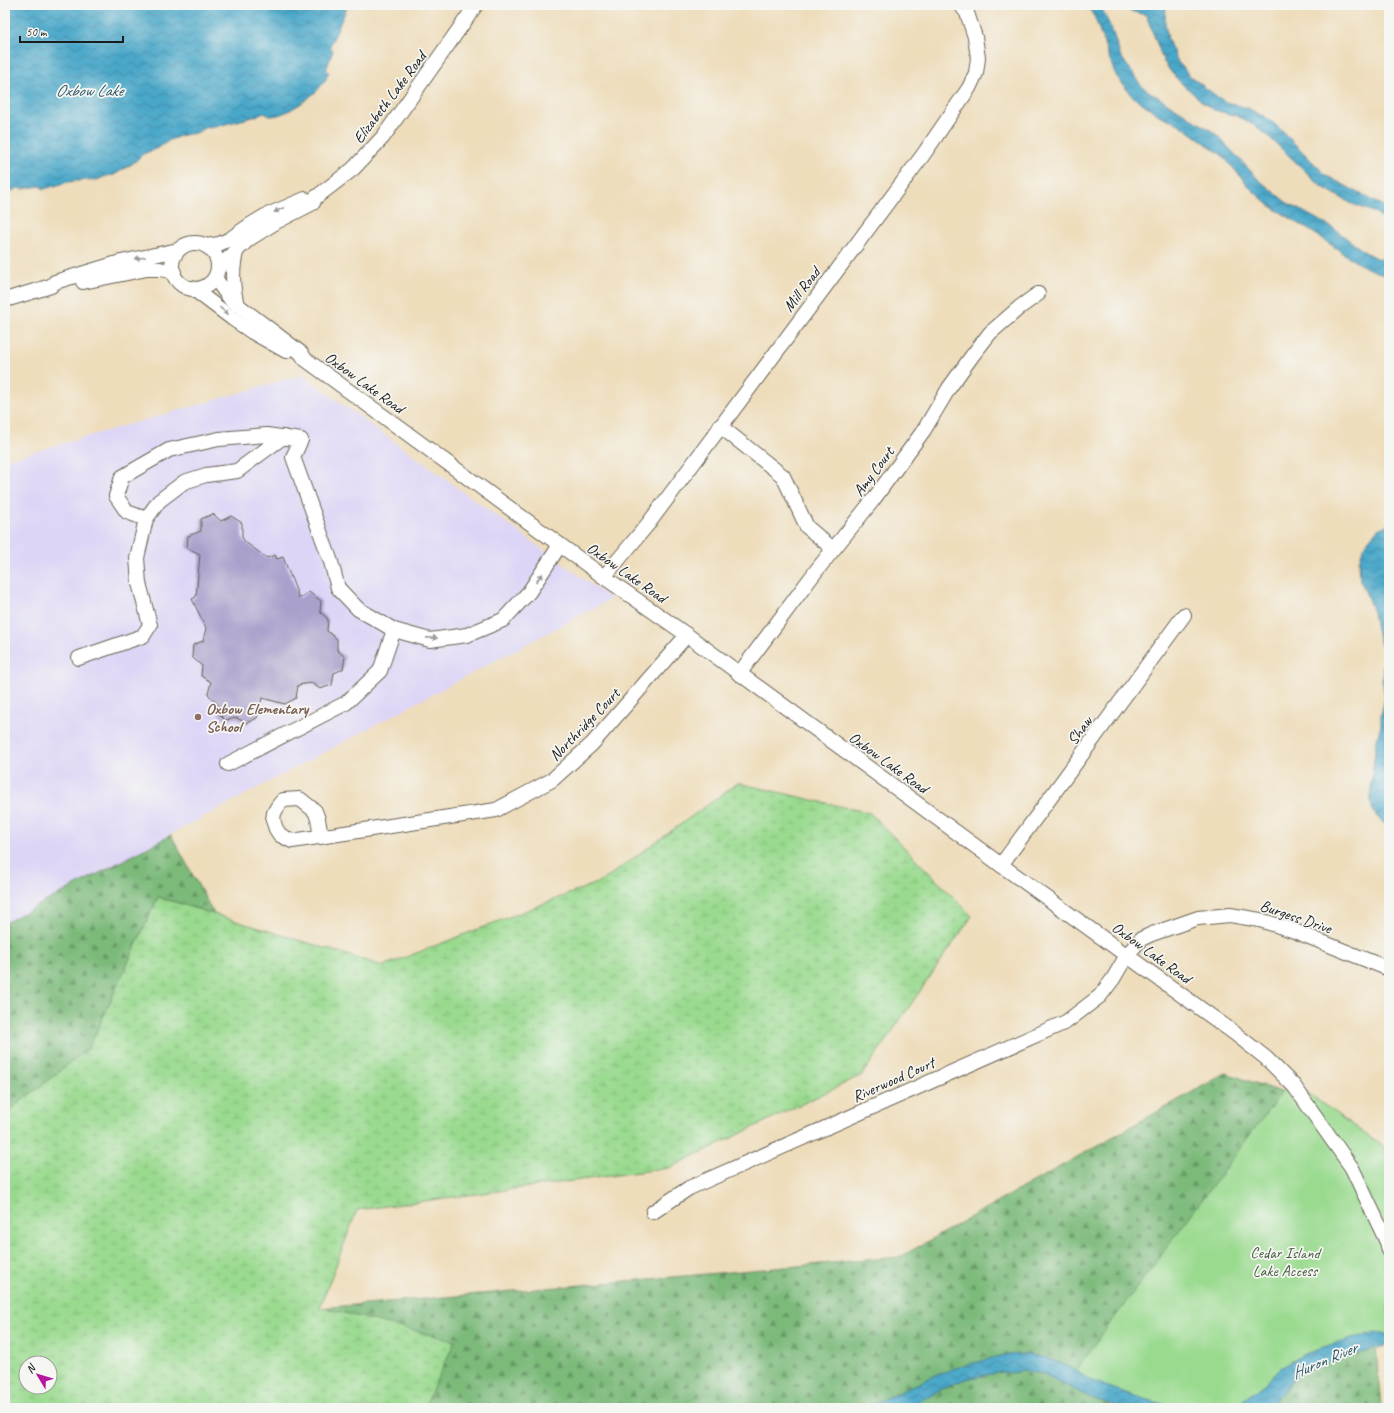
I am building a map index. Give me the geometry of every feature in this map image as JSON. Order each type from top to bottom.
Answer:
[{"type":"street","name":"Elizabeth Lake Road","points":[[217,273],[237,250],[263,230],[313,203],[315,198],[348,173],[363,159],[382,137],[476,5]]},
{"type":"street","name":"Mill Road","points":[[604,577],[648,524],[923,155],[969,88],[976,73],[978,58],[975,37],[967,14],[961,5]]},
{"type":"street","name":"Elizabeth Lake Road","points":[[206,246],[219,244],[230,239],[250,225],[279,209],[308,198],[315,198]]},
{"type":"street","points":[[5,300],[51,286],[56,282],[122,262],[178,250],[185,245],[192,243],[206,246],[214,252],[216,258],[217,273],[206,286],[192,288],[180,282],[174,272],[173,261],[178,250]]},
{"type":"street","points":[[237,250],[233,261],[232,275],[238,305]]},
{"type":"street","points":[[51,286],[59,287],[147,269],[160,268],[174,272]]},
{"type":"street","name":"Oxbow Lake Road","points":[[217,273],[225,293],[238,305],[301,353],[305,359],[1233,1032],[1266,1058],[1294,1086],[1352,1168],[1387,1242],[1389,1250]]},
{"type":"street","name":"Oxbow Lake Road","points":[[192,288],[252,332],[298,358],[305,359]]},
{"type":"street","name":"Amy Court","points":[[739,674],[833,549],[873,500],[924,430],[949,388],[990,333],[1020,307],[1038,294]]},
{"type":"street","points":[[720,426],[783,476],[807,526],[833,549]]},
{"type":"street","points":[[146,519],[127,512],[116,496],[122,477],[169,450],[219,439],[267,435],[301,440],[293,457],[331,562],[338,588],[358,609],[394,630],[430,640],[467,636],[503,620],[529,592],[560,545]]},
{"type":"street","points":[[79,658],[143,636],[150,625],[139,583],[136,558],[146,519],[159,501],[184,482],[206,475],[237,471],[283,437]]},
{"type":"street","name":"Shaw","points":[[1001,865],[1184,615]]},
{"type":"street","points":[[228,764],[346,703],[380,671],[394,630]]},
{"type":"street","name":"Northridge Court","points":[[321,837],[496,810],[552,780],[592,744],[686,635]]},
{"type":"street","name":"Burgess Drive","points":[[1127,955],[1141,940],[1152,934],[1198,918],[1230,915],[1260,920],[1292,930],[1389,969]]},
{"type":"street","name":"Riverwood Court","points":[[653,1212],[689,1188],[1066,1022],[1100,996],[1113,979],[1127,955]]},
{"type":"shaded area","name":"Oxbow Elementary School","points":[[302,375],[611,599],[5,923],[5,460]]},
{"type":"green space","points":[[738,783],[870,813],[972,916],[862,1075],[669,1168],[357,1210],[320,1307],[455,1341],[424,1408],[5,1408],[5,1114],[89,1048],[158,897],[383,966],[602,881]]},
{"type":"green space","points":[[171,835],[214,914],[158,897],[89,1048],[5,1114],[5,923]]},
{"type":"green space","points":[[1226,1073],[1281,1092],[1342,1184],[1370,1276],[1381,1408],[424,1408],[455,1341],[320,1308],[900,1257]]},
{"type":"green space","name":"Cedar Island Lake Access","points":[[1290,1081],[1389,1151],[1389,1336],[1314,1362],[1245,1408],[1150,1408],[1070,1378]]},
{"type":"water","name":"Oxbow Lake","points":[[5,5],[348,5],[330,46],[333,51],[326,70],[329,72],[325,80],[307,99],[285,113],[271,116],[264,113],[210,128],[207,127],[196,133],[183,135],[143,154],[132,164],[114,175],[106,176],[97,180],[68,182],[44,189],[40,186],[23,189],[18,188],[5,195]]},
{"type":"water","points":[[1087,5],[1100,5],[1112,30],[1120,55],[1145,89],[1215,133],[1259,180],[1286,202],[1333,228],[1365,252],[1376,258],[1389,260],[1389,275],[1385,275],[1367,268],[1356,262],[1317,235],[1269,205],[1251,189],[1223,156],[1179,124],[1159,115],[1131,95],[1115,74],[1095,18]]},
{"type":"water","points":[[1122,5],[1166,5],[1165,23],[1168,40],[1178,62],[1190,76],[1219,98],[1247,108],[1275,124],[1327,176],[1389,209],[1389,224],[1376,213],[1350,203],[1321,186],[1257,127],[1237,116],[1214,110],[1205,104],[1180,82],[1164,62],[1146,15],[1130,11]]},
{"type":"water","points":[[1389,524],[1389,830],[1377,817],[1371,804],[1371,784],[1376,743],[1381,725],[1381,715],[1385,698],[1382,678],[1384,658],[1373,612],[1360,581],[1359,561],[1363,548],[1370,538],[1378,529]]},
{"type":"water","name":"Huron River","points":[[1376,1333],[1389,1335],[1389,1343],[1381,1348],[1330,1361],[1316,1368],[1306,1369],[1298,1373],[1281,1394],[1266,1408],[1223,1408],[1239,1403],[1265,1384],[1280,1368],[1305,1354],[1367,1334]]},
{"type":"water","points":[[1020,1354],[1040,1357],[1059,1363],[1106,1386],[1157,1403],[1178,1408],[1123,1408],[1091,1398],[1044,1374],[1023,1371],[1011,1373],[1001,1372],[966,1379],[948,1386],[922,1400],[900,1408],[862,1408],[940,1373],[1000,1356]]},
{"type":"building","points":[[213,514],[221,521],[231,516],[242,523],[242,537],[245,542],[267,558],[275,555],[277,559],[283,557],[299,598],[309,592],[321,601],[320,612],[328,619],[327,631],[337,639],[337,650],[345,657],[343,669],[334,673],[332,685],[320,689],[312,683],[298,685],[296,698],[285,704],[262,698],[257,718],[246,723],[237,718],[225,720],[218,713],[218,705],[208,694],[211,682],[201,676],[202,666],[192,657],[193,645],[203,641],[206,628],[192,599],[196,597],[200,554],[187,548],[188,536],[201,531],[201,519]]},
{"type":"place","name":"Oxbow Elementary School","points":[[198,717]]}]
